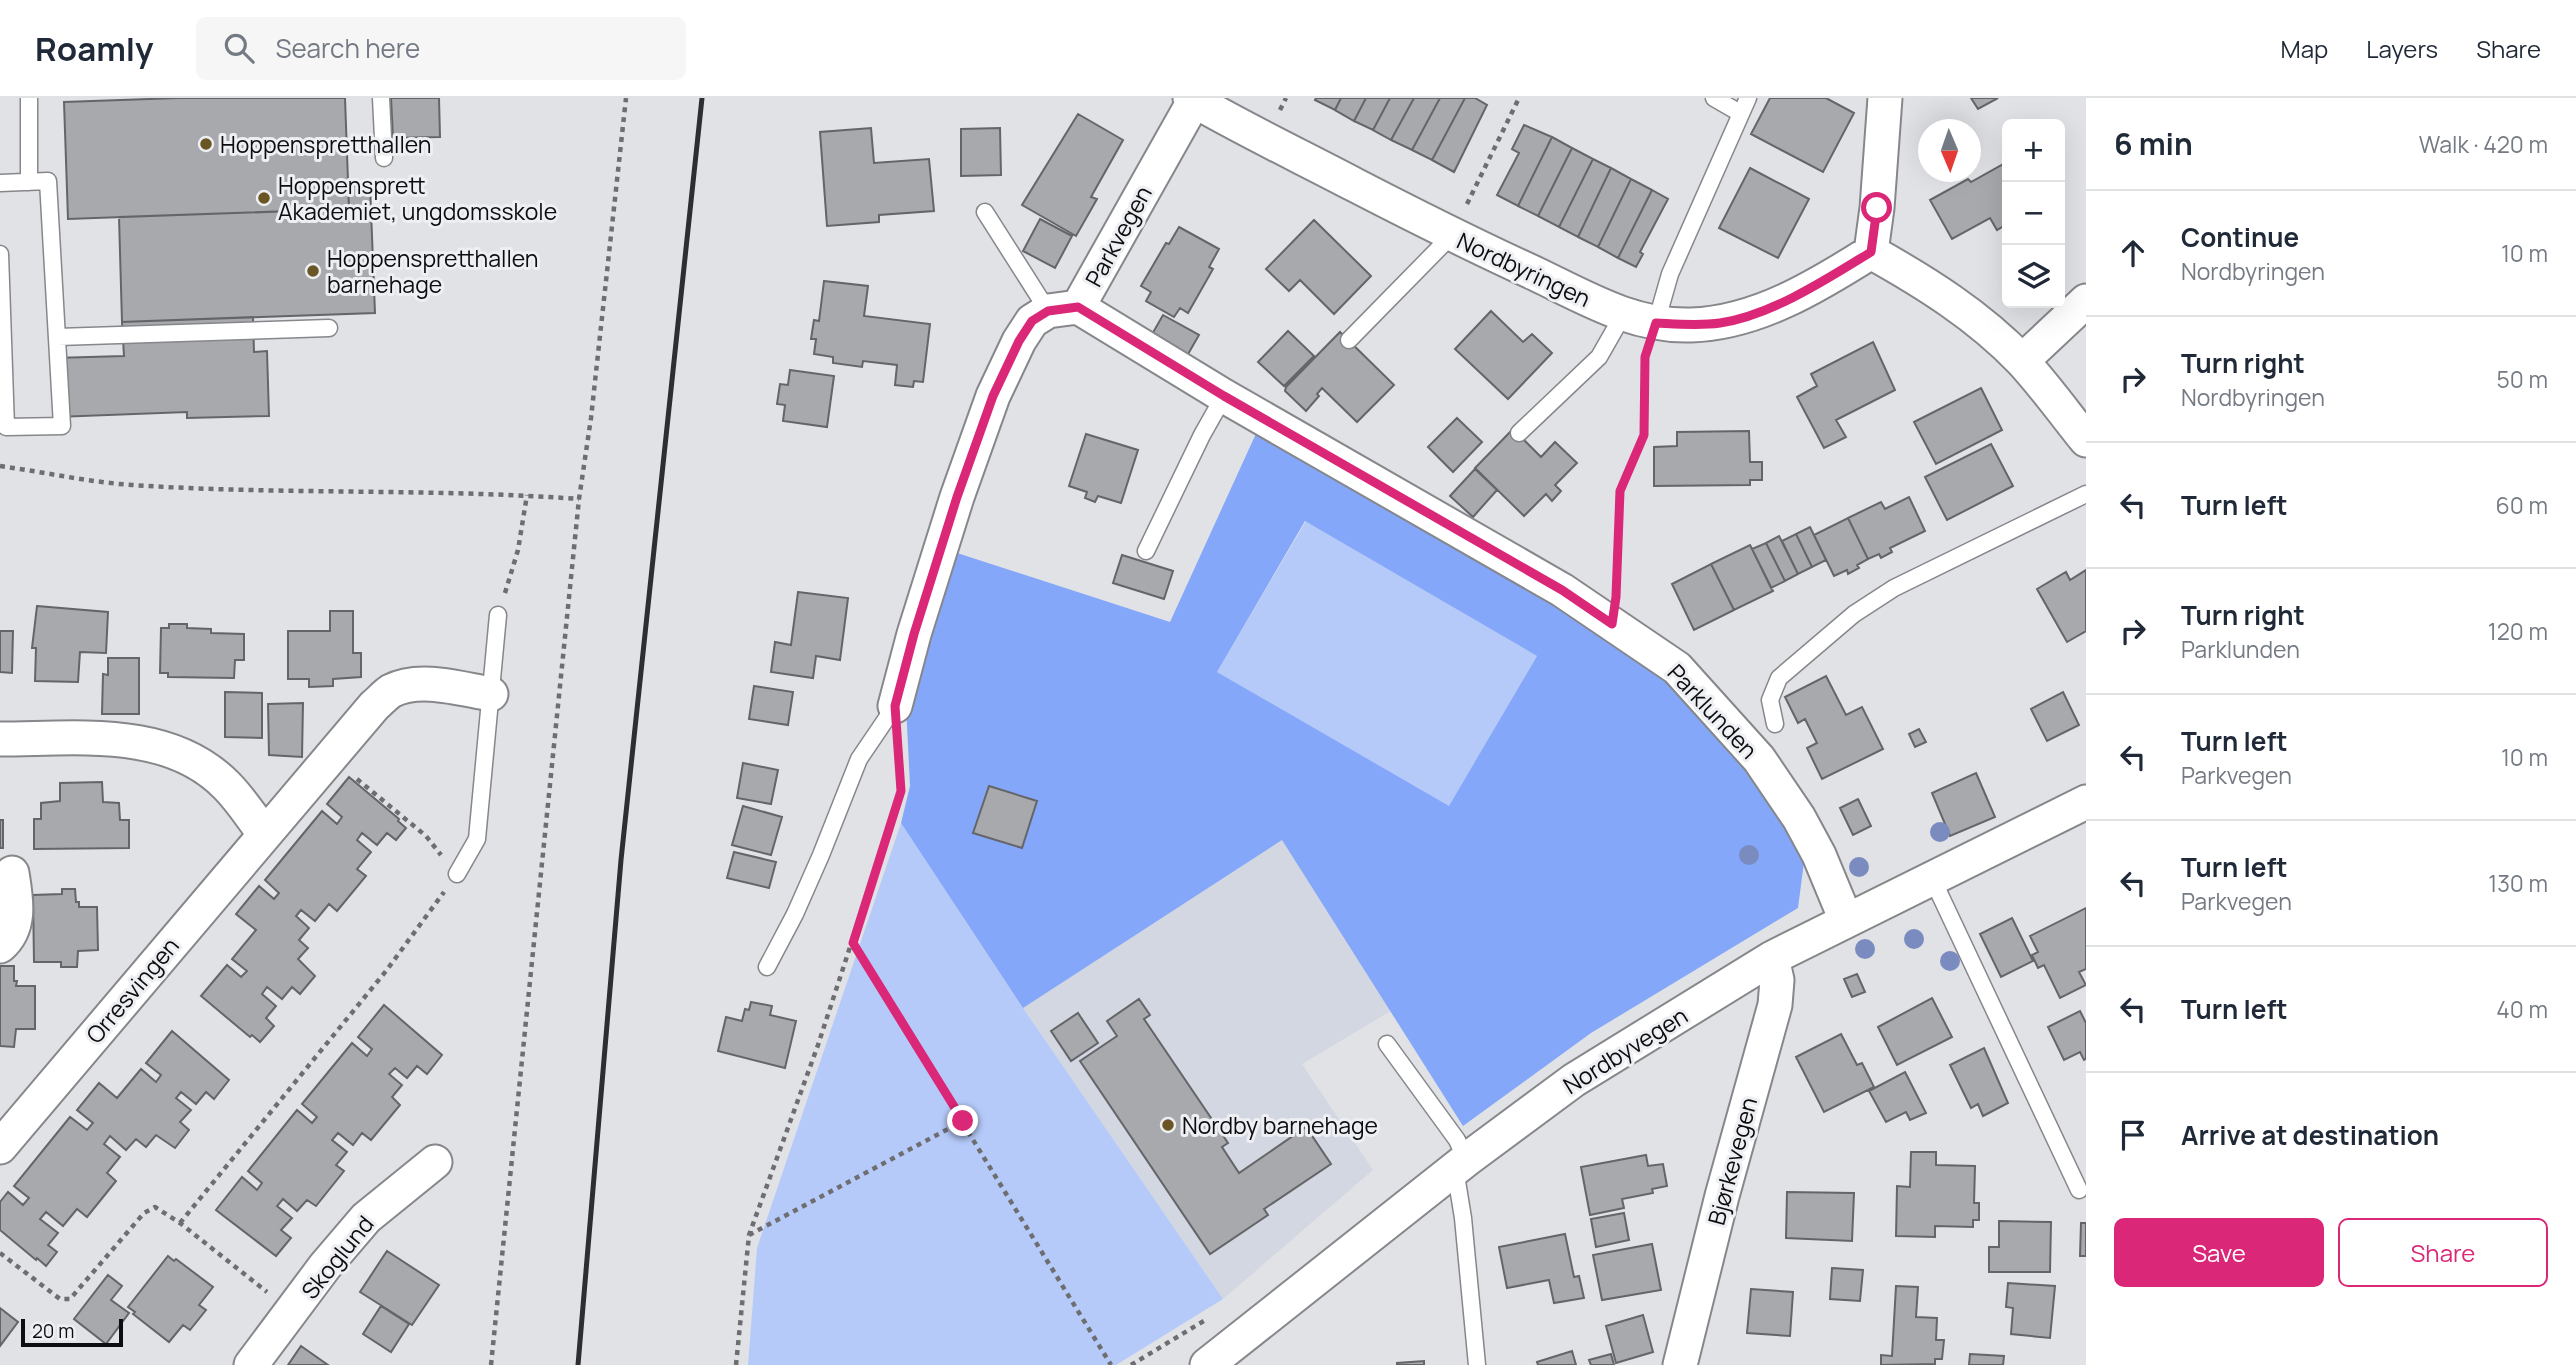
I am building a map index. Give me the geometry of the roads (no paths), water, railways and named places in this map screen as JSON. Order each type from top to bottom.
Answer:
[{"type":"street","points":[[1885,98],[1871,252],[1919,278],[1970,315],[2022,361],[2086,440]]},
{"type":"street","name":"Nordbyringen","points":[[1192,99],[1452,235],[1623,315],[1656,323],[1722,323],[1764,310],[1829,278],[1871,252]]},
{"type":"street","name":"Parkvegen","points":[[895,706],[914,634],[957,497],[993,396],[1019,341],[1032,321],[1063,309],[1192,99]]},
{"type":"street","points":[[2022,361],[2086,301]]},
{"type":"street","name":"Parklunden","points":[[1063,309],[1224,396],[1551,583],[1677,668],[1759,758],[1799,818],[1819,855],[1846,920]]},
{"type":"street","name":"Orresvingen","points":[[0,1147],[264,834],[331,760],[374,706],[392,691],[415,685],[438,685],[491,694]]},
{"type":"street","points":[[0,739],[102,739],[155,745],[195,760],[227,786],[264,834]]},
{"type":"street","name":"Nordbyvegen","points":[[1207,1365],[1460,1165],[1574,1080],[1772,958],[2086,802]]},
{"type":"street","points":[[0,946],[15,925],[17,905],[12,873]]},
{"type":"street","name":"Bjørkevegen","points":[[1681,1365],[1687,1330],[1721,1196],[1775,1005],[1777,980],[1772,958]]},
{"type":"street","name":"Skoglund","points":[[251,1365],[325,1266],[366,1217],[435,1162]]},
{"type":"lane","points":[[29,98],[29,181]]},
{"type":"lane","points":[[381,98],[384,158]]},
{"type":"lane","points":[[1656,323],[1670,274],[1744,105],[1714,98]]},
{"type":"lane","points":[[0,183],[48,181],[62,426],[6,427],[0,254]]},
{"type":"lane","points":[[985,212],[1063,309]]},
{"type":"lane","points":[[1349,340],[1452,235]]},
{"type":"lane","points":[[1520,433],[1600,357],[1623,315]]},
{"type":"lane","points":[[58,337],[329,328]]},
{"type":"lane","points":[[1146,551],[1202,435],[1224,396]]},
{"type":"lane","points":[[1775,724],[1770,700],[1779,678],[1854,614],[1894,587],[2086,494]]},
{"type":"lane","points":[[457,874],[477,839],[498,615]]},
{"type":"lane","points":[[766,967],[795,914],[859,759],[895,706]]},
{"type":"lane","points":[[1932,878],[2079,1190]]},
{"type":"lane","points":[[1387,1044],[1457,1140],[1477,1365]]},
{"type":"railway","points":[[578,1365],[621,860],[702,98]]},
{"type":"place","name":"Hoppenspretthallen","points":[[206,144]]},
{"type":"place","name":"Hoppensprett Akademiet, ungdomsskole","points":[[264,198]]},
{"type":"place","name":"Hoppenspretthallen barnehage","points":[[313,271]]},
{"type":"place","name":"Nordby barnehage","points":[[1168,1125]]}]
